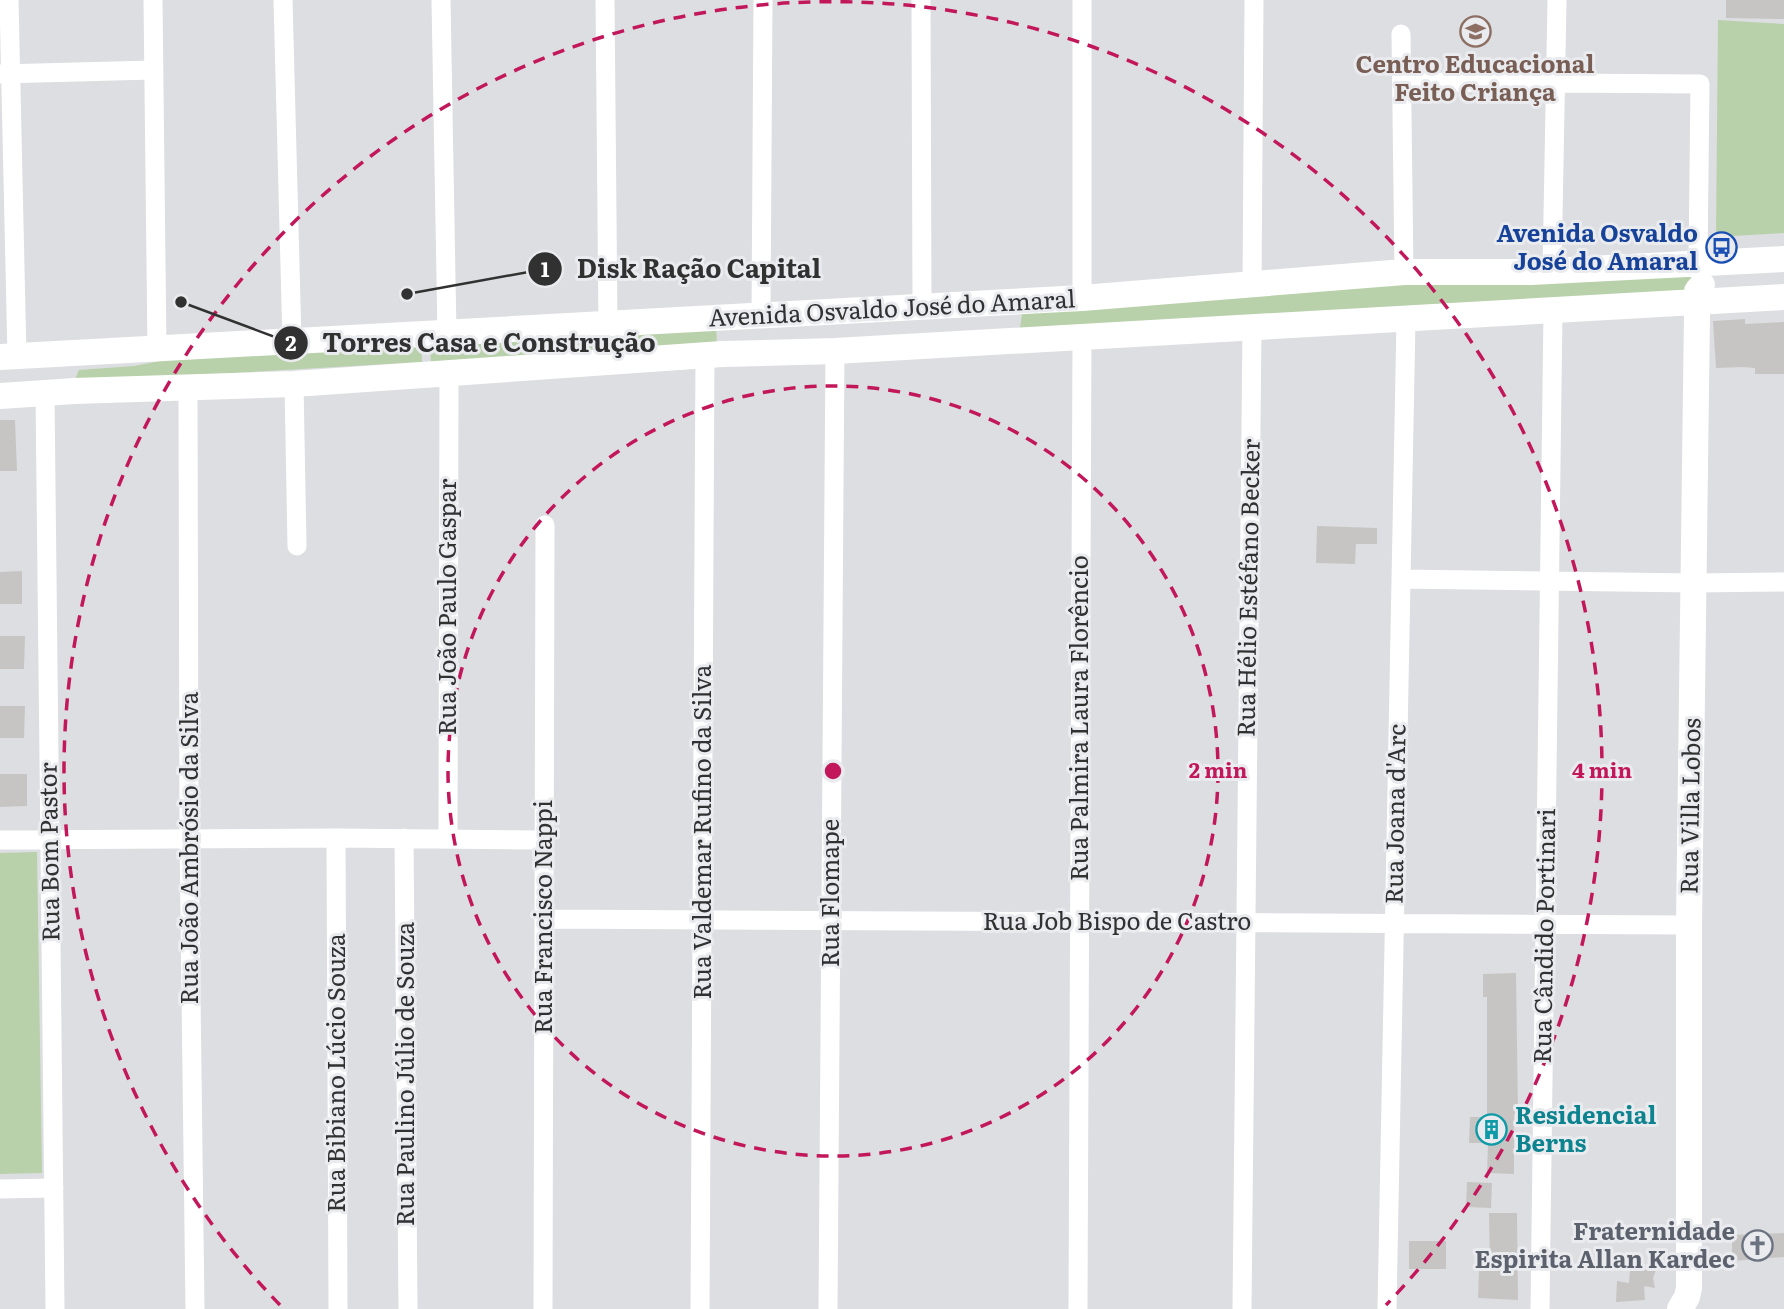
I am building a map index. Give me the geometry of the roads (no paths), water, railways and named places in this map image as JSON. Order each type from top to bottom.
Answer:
[{"type":"main road","name":"Avenida Osvaldo José do Amaral","points":[[8,357],[1082,298],[1404,272],[1552,271],[1784,259]]},
{"type":"main road","points":[[1697,302],[1698,291],[1709,263]]},
{"type":"main road","name":"Avenida Osvaldo José do Amaral","points":[[0,396],[294,384],[705,355],[835,352],[1784,298]]},
{"type":"main road","name":"Rua Villa Lobos","points":[[1680,1309],[1689,1288],[1689,925],[1697,302]]},
{"type":"main road","points":[[988,342],[994,338],[1001,324],[1001,317],[994,303]]},
{"type":"main road","points":[[45,394],[47,377],[57,365],[73,361],[119,359],[158,350]]},
{"type":"street","points":[[8,357],[5,74],[9,0]]},
{"type":"street","points":[[153,0],[158,350]]},
{"type":"street","points":[[283,0],[292,342]]},
{"type":"street","points":[[441,0],[447,334]]},
{"type":"street","points":[[605,0],[608,325]]},
{"type":"street","points":[[761,315],[763,0]]},
{"type":"street","points":[[921,0],[922,307]]},
{"type":"street","points":[[1082,0],[1082,298]]},
{"type":"street","points":[[1252,286],[1254,0]]},
{"type":"street","points":[[1552,271],[1557,0]]},
{"type":"street","points":[[1401,34],[1404,82],[1404,272]]},
{"type":"street","points":[[5,74],[153,70]]},
{"type":"street","points":[[1404,82],[1700,84],[1709,263]]},
{"type":"street","name":"Rua Cândido Portinari","points":[[1540,1309],[1553,310]]},
{"type":"street","name":"Rua Joana d'Arc","points":[[1387,1309],[1406,320]]},
{"type":"street","name":"Rua Hélio Estéfano Becker","points":[[1242,1309],[1252,328]]},
{"type":"street","name":"Rua Palmira Laura Florêncio","points":[[1077,1309],[1082,337]]},
{"type":"street","name":"Rua Flomape","points":[[828,1309],[835,352]]},
{"type":"street","name":"Rua Valdemar Rufino da Silva","points":[[699,1309],[705,355]]},
{"type":"street","name":"Rua João Paulo Gaspar","points":[[448,839],[449,374]]},
{"type":"street","points":[[294,384],[297,546]]},
{"type":"street","name":"Rua João Ambrósio da Silva","points":[[188,388],[188,838],[195,1309]]},
{"type":"street","name":"Rua Bom Pastor","points":[[45,394],[55,1309]]},
{"type":"street","name":"Rua Francisco Nappi","points":[[543,1309],[545,524]]},
{"type":"street","points":[[1401,579],[1784,582]]},
{"type":"street","name":"Rua Bibiano Lúcio Souza","points":[[336,838],[338,1309]]},
{"type":"street","name":"Rua Paulino Júlio de Souza","points":[[404,838],[408,1309]]},
{"type":"street","points":[[0,840],[544,840]]},
{"type":"street","name":"Rua Job Bispo de Castro","points":[[544,919],[1689,925]]},
{"type":"street","points":[[0,1189],[54,1188]]},
{"type":"place","name":"Centro Educacional Feito Criança","points":[[1475,31]]},
{"type":"place","name":"Avenida Osvaldo José do Amaral","points":[[1721,248]]},
{"type":"place","name":"Disk Ração Capital","points":[[407,294]]},
{"type":"place","name":"Torres Casa e Construção","points":[[181,302]]},
{"type":"place","name":"Residencial Berns","points":[[1492,1130]]},
{"type":"place","name":"Fraternidade Espirita Allan Kardec","points":[[1758,1246]]}]
